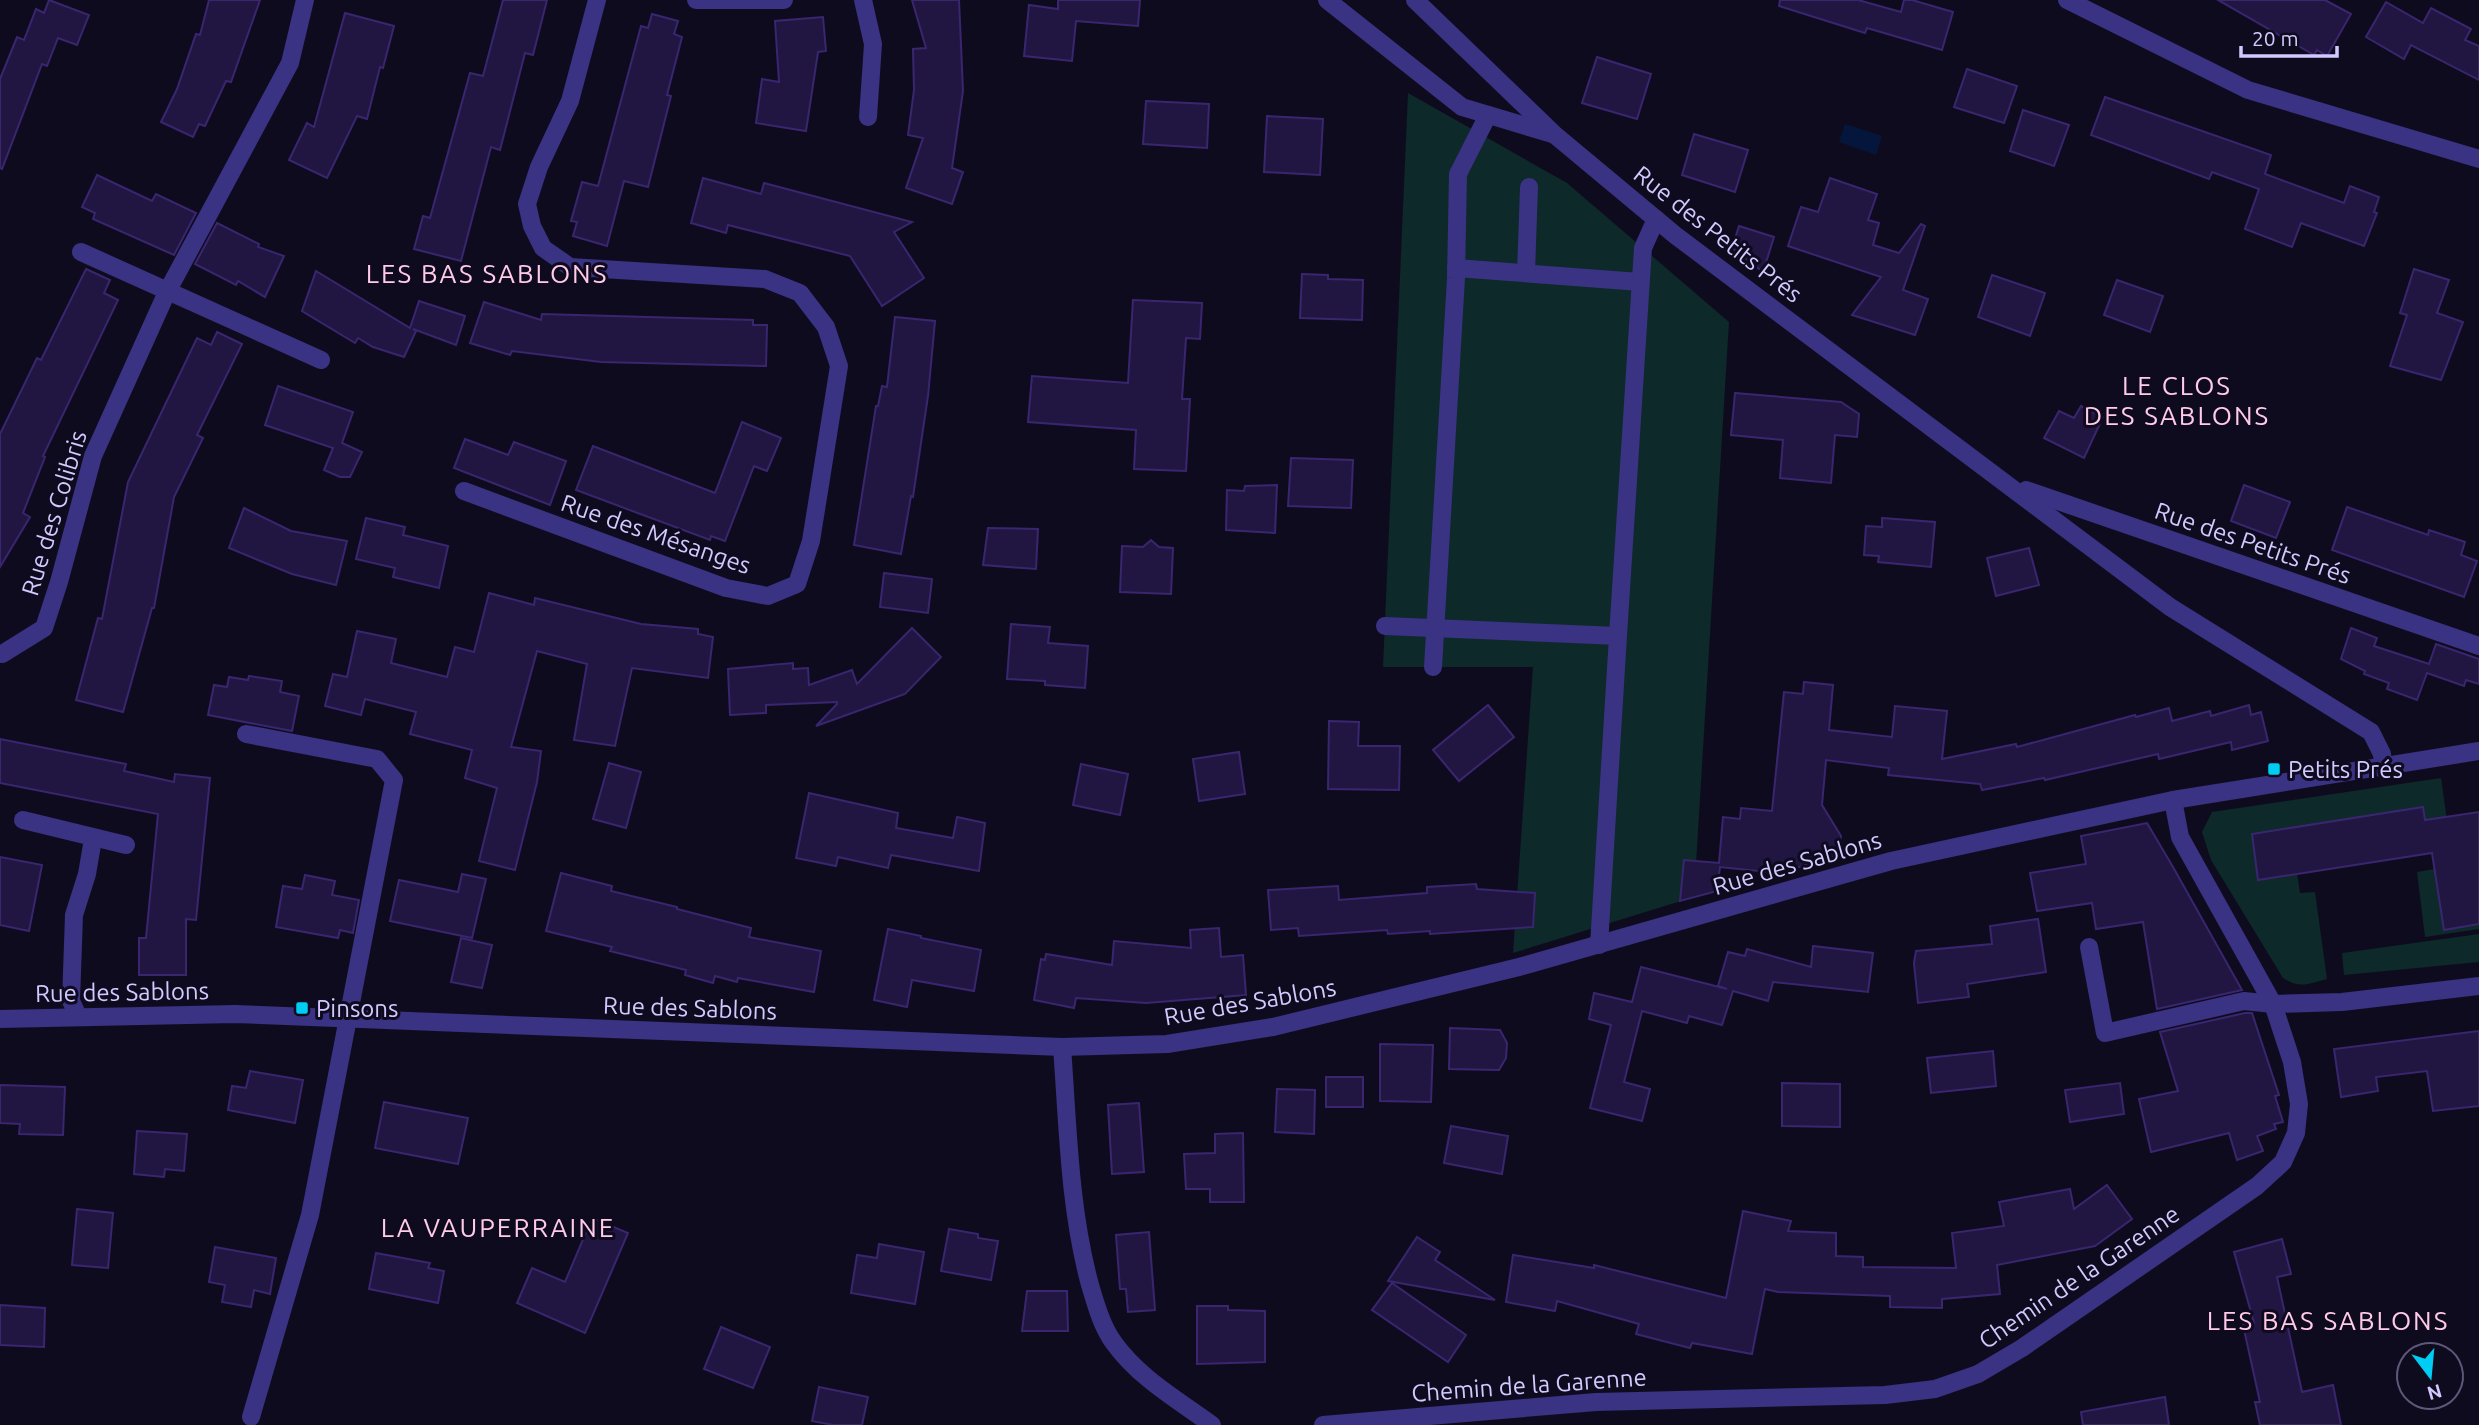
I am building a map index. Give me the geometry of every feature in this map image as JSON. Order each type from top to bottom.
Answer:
[{"type":"street","name":"Rue des Colibris","points":[[2,653],[44,628],[93,456],[167,292],[290,63],[305,0]]},
{"type":"street","name":"Rue des Mésanges","points":[[464,491],[726,588],[768,596],[797,584],[811,541],[839,366],[826,327],[800,293],[765,279],[570,267],[543,248],[532,226],[527,204],[539,167],[570,101],[597,0]]},
{"type":"street","points":[[696,0],[784,0]]},
{"type":"street","points":[[863,0],[873,44],[868,117]]},
{"type":"street","points":[[1327,0],[1462,107],[1555,135]]},
{"type":"street","name":"Rue des Petits Prés","points":[[1415,0],[1555,135],[1656,219],[2170,607],[2371,732],[2382,754],[2384,765]]},
{"type":"street","points":[[2067,0],[2248,90],[2479,159]]},
{"type":"street","points":[[1433,667],[1456,268],[1458,174],[1488,115]]},
{"type":"street","points":[[1526,273],[1529,187]]},
{"type":"street","points":[[1599,945],[1640,282],[1643,247],[1656,219]]},
{"type":"street","points":[[81,251],[321,360]]},
{"type":"street","points":[[1456,268],[1640,282]]},
{"type":"street","name":"Rue des Petits Prés","points":[[2010,485],[2479,646]]},
{"type":"street","points":[[1385,626],[1618,636]]},
{"type":"street","points":[[246,734],[377,759],[394,780],[310,1215],[251,1417]]},
{"type":"street","name":"Rue des Sablons","points":[[0,1019],[235,1014],[1062,1047],[1167,1044],[1273,1027],[1438,988],[1891,861],[2173,800],[2479,751]]},
{"type":"street","name":"Chemin de la Garenne","points":[[1324,1425],[1596,1402],[1885,1395],[1935,1389],[1978,1374],[2022,1348],[2257,1186],[2283,1162],[2296,1133],[2299,1104],[2292,1062],[2273,1004],[2180,837],[2173,800]]},
{"type":"street","points":[[23,820],[126,845]]},
{"type":"street","points":[[78,1016],[71,1002],[74,915],[87,874],[93,838]]},
{"type":"street","points":[[2089,947],[2105,1033],[2244,1000],[2273,1004],[2342,1002],[2479,986]]},
{"type":"street","points":[[1062,1047],[1073,1207],[1082,1255],[1097,1310],[1113,1342],[1139,1372],[1212,1425]]},
{"type":"green space","points":[[1408,93],[1567,183],[1729,322],[1694,897],[1513,953],[1533,667],[1383,667]]},
{"type":"green space","points":[[2441,778],[2451,849],[2430,853],[2423,807],[2297,873],[2300,893],[2315,892],[2327,979],[2299,984],[2283,978],[2211,860],[2202,832],[2212,812]]},
{"type":"green space","points":[[2469,863],[2437,886],[2444,930],[2479,924],[2479,929],[2425,937],[2417,872]]},
{"type":"green space","points":[[2479,934],[2479,962],[2344,975],[2342,953]]},
{"type":"water","points":[[1845,124],[1882,136],[1876,155],[1839,142]]},
{"type":"building","points":[[49,0],[89,15],[77,45],[58,38],[47,66],[42,64],[2,169],[0,79],[17,37],[24,40],[36,9],[44,13]]},
{"type":"building","points":[[209,0],[260,0],[231,82],[226,81],[205,126],[199,124],[193,137],[161,122],[177,89],[196,34],[200,35]]},
{"type":"building","points":[[503,0],[547,0],[533,55],[525,53],[500,150],[491,147],[461,261],[414,249],[423,216],[430,218],[470,73],[483,76]]},
{"type":"building","points":[[912,0],[959,0],[963,91],[952,168],[963,172],[952,204],[906,188],[923,138],[908,135],[914,90],[913,49],[926,48]]},
{"type":"building","points":[[1058,0],[1140,0],[1138,26],[1076,21],[1072,61],[1024,56],[1029,5],[1058,9]]},
{"type":"building","points":[[1780,0],[1858,0],[1901,12],[1904,0],[1912,0],[1953,12],[1942,50],[1867,28],[1865,33],[1779,6]]},
{"type":"building","points":[[2218,0],[2325,0],[2351,14],[2327,56],[2317,50],[2314,55]]},
{"type":"building","points":[[2386,2],[2423,23],[2431,8],[2471,29],[2465,40],[2479,46],[2479,80],[2411,45],[2404,59],[2366,37]]},
{"type":"building","points":[[345,13],[394,26],[367,119],[357,116],[327,178],[289,160],[307,123],[314,127]]},
{"type":"building","points":[[652,14],[678,21],[674,34],[682,37],[667,95],[671,96],[648,187],[624,181],[607,246],[573,236],[577,222],[571,221],[582,182],[598,186],[641,26],[648,28]]},
{"type":"building","points":[[823,17],[826,51],[818,52],[806,131],[756,123],[762,79],[779,82],[775,21]]},
{"type":"building","points":[[1597,57],[1651,74],[1637,119],[1582,103]]},
{"type":"building","points":[[1967,69],[2017,86],[2004,123],[1954,107]]},
{"type":"building","points":[[2105,97],[2271,155],[2265,174],[2344,203],[2350,186],[2379,197],[2374,212],[2377,213],[2364,246],[2301,223],[2292,247],[2245,229],[2259,189],[2212,172],[2209,179],[2091,135]]},
{"type":"building","points":[[1146,101],[1209,104],[1207,148],[1143,144]]},
{"type":"building","points":[[2023,110],[2069,125],[2054,166],[2010,151]]},
{"type":"building","points":[[1267,116],[1323,119],[1320,175],[1264,172]]},
{"type":"building","points":[[1694,134],[1748,150],[1735,192],[1682,175]]},
{"type":"building","points":[[97,175],[152,201],[156,194],[196,213],[174,255],[93,219],[95,213],[82,207]]},
{"type":"building","points":[[703,178],[761,194],[764,183],[912,222],[894,232],[924,278],[882,306],[850,256],[728,225],[726,233],[691,223]]},
{"type":"building","points":[[1830,178],[1877,194],[1868,220],[1879,223],[1873,245],[1899,253],[1921,224],[1925,226],[1903,290],[1928,299],[1915,335],[1852,315],[1881,277],[1788,246],[1801,207],[1818,212]]},
{"type":"building","points":[[217,223],[259,244],[258,247],[284,256],[265,297],[238,281],[236,285],[195,264]]},
{"type":"building","points":[[1739,226],[1774,237],[1763,272],[1732,248]]},
{"type":"building","points":[[86,269],[110,280],[104,293],[118,300],[43,456],[45,457],[23,513],[30,517],[0,567],[0,434],[37,358],[41,360]]},
{"type":"building","points":[[2414,269],[2449,280],[2437,313],[2463,322],[2441,380],[2390,366],[2407,315],[2400,313]]},
{"type":"building","points":[[316,271],[410,328],[419,301],[465,316],[456,345],[413,329],[416,331],[404,357],[373,347],[358,338],[355,343],[302,311]]},
{"type":"building","points":[[1302,274],[1328,275],[1328,279],[1363,280],[1362,320],[1300,318]]},
{"type":"building","points":[[1992,275],[2045,293],[2030,336],[1978,317]]},
{"type":"building","points":[[2117,280],[2163,296],[2150,332],[2104,315]]},
{"type":"building","points":[[1133,300],[1202,303],[1200,339],[1186,338],[1182,399],[1190,399],[1186,471],[1134,469],[1136,430],[1028,422],[1032,376],[1128,383]]},
{"type":"building","points":[[484,302],[541,320],[542,314],[753,320],[753,325],[767,325],[766,366],[601,362],[512,351],[510,355],[470,343]]},
{"type":"building","points":[[895,317],[935,321],[928,396],[913,497],[911,496],[901,554],[854,545],[876,406],[882,386],[887,387]]},
{"type":"building","points":[[217,332],[242,344],[197,435],[203,438],[174,497],[154,608],[123,712],[76,700],[98,618],[102,619],[128,482],[197,338],[211,345]]},
{"type":"building","points":[[278,386],[353,412],[342,443],[362,452],[350,477],[340,477],[324,470],[333,448],[265,425]]},
{"type":"building","points":[[1735,393],[1841,402],[1859,414],[1857,437],[1835,435],[1831,483],[1780,478],[1783,440],[1731,435]]},
{"type":"building","points":[[2081,406],[2103,417],[2084,458],[2044,438],[2059,411],[2074,418]]},
{"type":"building","points":[[742,422],[781,438],[767,471],[754,466],[725,541],[711,536],[710,540],[576,490],[593,446],[715,493]]},
{"type":"building","points":[[465,439],[508,455],[514,442],[566,461],[550,505],[454,468]]},
{"type":"building","points":[[1291,458],[1353,460],[1351,508],[1288,506]]},
{"type":"building","points":[[1277,485],[1275,533],[1226,530],[1227,490],[1244,491],[1245,486]]},
{"type":"building","points":[[2244,485],[2290,502],[2276,538],[2231,521]]},
{"type":"building","points":[[2347,507],[2428,535],[2429,530],[2465,542],[2461,555],[2477,561],[2464,597],[2332,550]]},
{"type":"building","points":[[244,508],[291,531],[347,541],[336,585],[292,574],[229,548]]},
{"type":"building","points":[[366,518],[405,527],[403,535],[448,546],[439,588],[393,577],[395,568],[356,559]]},
{"type":"building","points":[[1882,518],[1935,522],[1931,567],[1878,562],[1879,556],[1864,555],[1866,526],[1882,527]]},
{"type":"building","points":[[988,528],[1038,529],[1036,569],[983,565]]},
{"type":"building","points":[[1151,540],[1159,547],[1173,548],[1171,594],[1120,592],[1122,546],[1143,547]]},
{"type":"building","points":[[2029,548],[2039,585],[1996,596],[1987,558]]},
{"type":"building","points":[[884,573],[932,579],[928,613],[880,607]]},
{"type":"building","points":[[489,593],[534,605],[535,598],[641,624],[698,629],[698,634],[713,637],[708,678],[632,668],[615,746],[574,740],[587,664],[537,651],[511,747],[541,751],[537,782],[515,870],[479,861],[497,788],[465,778],[472,750],[410,734],[416,712],[365,699],[361,715],[325,706],[333,674],[347,677],[357,631],[396,639],[391,663],[447,677],[455,647],[474,652]]},
{"type":"building","points":[[1011,624],[1050,627],[1048,643],[1088,646],[1085,688],[1045,685],[1045,681],[1007,679]]},
{"type":"building","points":[[912,628],[941,657],[905,694],[816,726],[837,702],[766,705],[766,713],[730,715],[728,669],[793,663],[793,669],[808,668],[809,685],[852,670],[857,684]]},
{"type":"building","points":[[2351,628],[2377,638],[2374,646],[2429,664],[2436,644],[2479,659],[2479,684],[2466,680],[2464,686],[2427,673],[2417,700],[2387,689],[2389,683],[2364,674],[2365,671],[2341,659]]},
{"type":"building","points":[[249,676],[282,681],[280,692],[299,696],[292,731],[208,715],[214,685],[227,687],[229,677],[248,680]]},
{"type":"building","points":[[1804,682],[1833,685],[1829,730],[1892,737],[1895,706],[1947,711],[1942,759],[2016,744],[2017,747],[2169,708],[2172,721],[2210,711],[2211,716],[2249,705],[2251,715],[2261,712],[2268,741],[2232,750],[2231,742],[2159,759],[2158,754],[2045,780],[2044,778],[1982,790],[1980,784],[1888,775],[1889,768],[1826,760],[1822,805],[1841,836],[1838,856],[1778,873],[1720,867],[1717,891],[1680,901],[1684,860],[1719,863],[1723,817],[1740,819],[1741,808],[1772,811],[1784,692],[1803,694]]},
{"type":"building","points":[[1488,705],[1514,737],[1459,781],[1433,750]]},
{"type":"building","points":[[1329,721],[1359,722],[1358,746],[1400,746],[1399,790],[1328,789]]},
{"type":"building","points":[[0,739],[126,764],[124,771],[174,782],[175,774],[210,778],[196,920],[186,919],[186,975],[139,975],[139,938],[146,938],[158,814],[0,783]]},
{"type":"building","points":[[1239,752],[1245,794],[1199,801],[1193,759]]},
{"type":"building","points":[[609,763],[641,772],[626,828],[593,819]]},
{"type":"building","points":[[1081,764],[1128,774],[1120,815],[1073,805]]},
{"type":"building","points":[[809,793],[898,813],[896,828],[953,838],[957,817],[985,823],[979,871],[891,855],[888,868],[838,857],[836,866],[796,858]]},
{"type":"building","points":[[2423,807],[2425,820],[2479,812],[2479,924],[2444,930],[2432,853],[2258,880],[2252,834]]},
{"type":"building","points":[[2147,823],[2242,990],[2157,1009],[2143,922],[2096,929],[2092,903],[2037,911],[2030,873],[2086,864],[2081,836]]},
{"type":"building","points":[[0,857],[42,865],[29,931],[0,925]]},
{"type":"building","points":[[561,873],[612,886],[611,891],[751,928],[749,937],[821,951],[814,992],[738,978],[737,982],[715,976],[713,983],[685,975],[686,970],[610,951],[612,947],[546,931]]},
{"type":"building","points":[[462,874],[486,879],[472,938],[390,921],[399,880],[458,892]]},
{"type":"building","points":[[305,875],[335,881],[332,895],[359,900],[353,933],[340,930],[338,938],[276,927],[283,886],[302,889]]},
{"type":"building","points":[[1476,884],[1477,889],[1535,893],[1533,927],[1430,934],[1430,931],[1388,934],[1387,930],[1299,936],[1298,928],[1271,930],[1268,890],[1338,886],[1339,900],[1427,893],[1427,887]]},
{"type":"building","points":[[2038,919],[2046,972],[1967,984],[1969,997],[1918,1003],[1914,963],[1916,951],[1992,944],[1990,926]]},
{"type":"building","points":[[1219,928],[1221,957],[1243,955],[1246,995],[1146,1003],[1076,998],[1074,1008],[1034,1000],[1041,959],[1045,960],[1046,954],[1112,965],[1114,941],[1191,948],[1190,930]]},
{"type":"building","points":[[888,929],[981,950],[974,991],[912,980],[907,1007],[874,1000]]},
{"type":"building","points":[[461,938],[492,945],[482,988],[451,982]]},
{"type":"building","points":[[1813,946],[1873,953],[1868,992],[1773,982],[1768,1001],[1733,991],[1722,1025],[1689,1016],[1687,1023],[1642,1011],[1624,1082],[1650,1089],[1642,1121],[1590,1108],[1611,1025],[1589,1019],[1594,993],[1632,1002],[1641,967],[1727,989],[1718,986],[1728,952],[1745,956],[1747,949],[1811,967]]},
{"type":"building","points":[[2252,1013],[2279,1095],[2275,1096],[2283,1122],[2274,1124],[2276,1129],[2257,1136],[2263,1151],[2237,1160],[2229,1133],[2151,1152],[2139,1099],[2178,1091],[2160,1032]]},
{"type":"building","points":[[1450,1028],[1500,1030],[1507,1043],[1506,1058],[1499,1070],[1449,1069]]},
{"type":"building","points":[[2479,1031],[2479,1106],[2433,1111],[2427,1071],[2376,1077],[2378,1091],[2341,1097],[2334,1049]]},
{"type":"building","points":[[1380,1044],[1433,1045],[1431,1102],[1380,1101]]},
{"type":"building","points":[[1993,1051],[1996,1086],[1931,1093],[1927,1058]]},
{"type":"building","points":[[250,1071],[303,1080],[295,1123],[228,1110],[232,1086],[246,1088]]},
{"type":"building","points":[[1326,1077],[1363,1077],[1363,1107],[1326,1107]]},
{"type":"building","points":[[1782,1083],[1840,1084],[1840,1127],[1782,1126]]},
{"type":"building","points":[[2120,1083],[2124,1114],[2070,1122],[2065,1090]]},
{"type":"building","points":[[0,1085],[65,1087],[63,1135],[19,1134],[20,1124],[0,1123]]},
{"type":"building","points":[[1277,1089],[1315,1090],[1314,1134],[1275,1132]]},
{"type":"building","points":[[384,1102],[468,1118],[458,1164],[375,1148]]},
{"type":"building","points":[[1139,1103],[1144,1172],[1112,1174],[1108,1105]]},
{"type":"building","points":[[1451,1126],[1508,1136],[1502,1174],[1444,1163]]},
{"type":"building","points":[[137,1131],[187,1134],[184,1171],[165,1169],[164,1177],[134,1174]]},
{"type":"building","points":[[1243,1133],[1244,1202],[1210,1202],[1210,1189],[1186,1189],[1184,1154],[1215,1153],[1215,1134]]},
{"type":"building","points":[[2107,1185],[2132,1219],[2095,1246],[1997,1265],[2000,1294],[1942,1299],[1942,1308],[1890,1307],[1890,1296],[1778,1292],[1765,1289],[1752,1354],[1692,1343],[1690,1348],[1636,1334],[1639,1324],[1557,1301],[1555,1311],[1506,1302],[1513,1255],[1594,1268],[1594,1265],[1726,1298],[1743,1211],[1791,1221],[1788,1231],[1836,1233],[1836,1256],[1863,1257],[1863,1267],[1956,1268],[1952,1233],[2004,1226],[1999,1202],[2070,1189],[2074,1209]]},
{"type":"building","points":[[77,1209],[113,1213],[108,1268],[72,1265]]},
{"type":"building","points":[[592,1218],[628,1233],[585,1333],[517,1303],[532,1268],[565,1282]]},
{"type":"building","points":[[949,1229],[998,1241],[991,1280],[941,1271]]},
{"type":"building","points":[[1149,1232],[1155,1310],[1128,1312],[1126,1289],[1120,1289],[1116,1235]]},
{"type":"building","points":[[1417,1237],[1440,1252],[1435,1260],[1495,1300],[1388,1281]]},
{"type":"building","points":[[2282,1239],[2291,1274],[2277,1277],[2302,1392],[2333,1385],[2341,1425],[2260,1425],[2255,1402],[2260,1402],[2243,1325],[2254,1323],[2234,1252]]},
{"type":"building","points":[[879,1244],[924,1252],[915,1304],[851,1293],[857,1255],[877,1258]]},
{"type":"building","points":[[215,1247],[276,1258],[270,1294],[254,1290],[251,1307],[222,1302],[225,1285],[209,1282]]},
{"type":"building","points":[[376,1253],[430,1263],[428,1268],[444,1271],[438,1303],[369,1289]]},
{"type":"building","points":[[1392,1283],[1466,1335],[1448,1362],[1372,1310]]},
{"type":"building","points":[[1027,1291],[1067,1291],[1068,1331],[1022,1331]]},
{"type":"building","points":[[0,1305],[45,1308],[44,1347],[0,1345]]},
{"type":"building","points":[[1197,1306],[1228,1306],[1228,1310],[1265,1311],[1265,1362],[1197,1364]]},
{"type":"building","points":[[721,1327],[770,1347],[753,1388],[704,1369]]},
{"type":"building","points":[[819,1387],[868,1397],[862,1425],[833,1425],[812,1421]]},
{"type":"building","points":[[2165,1397],[2169,1425],[2083,1425],[2081,1412]]},
{"type":"place","name":"Petits Prés","points":[[2274,769]]},
{"type":"place","name":"Pinsons","points":[[302,1008]]},
{"type":"district","name":"LES BAS SABLONS","points":[[487,273]]},
{"type":"district","name":"LE CLOS DES SABLONS","points":[[2177,400]]},
{"type":"district","name":"LA VAUPERRAINE","points":[[498,1227]]},
{"type":"district","name":"LES BAS SABLONS","points":[[2328,1320]]}]
